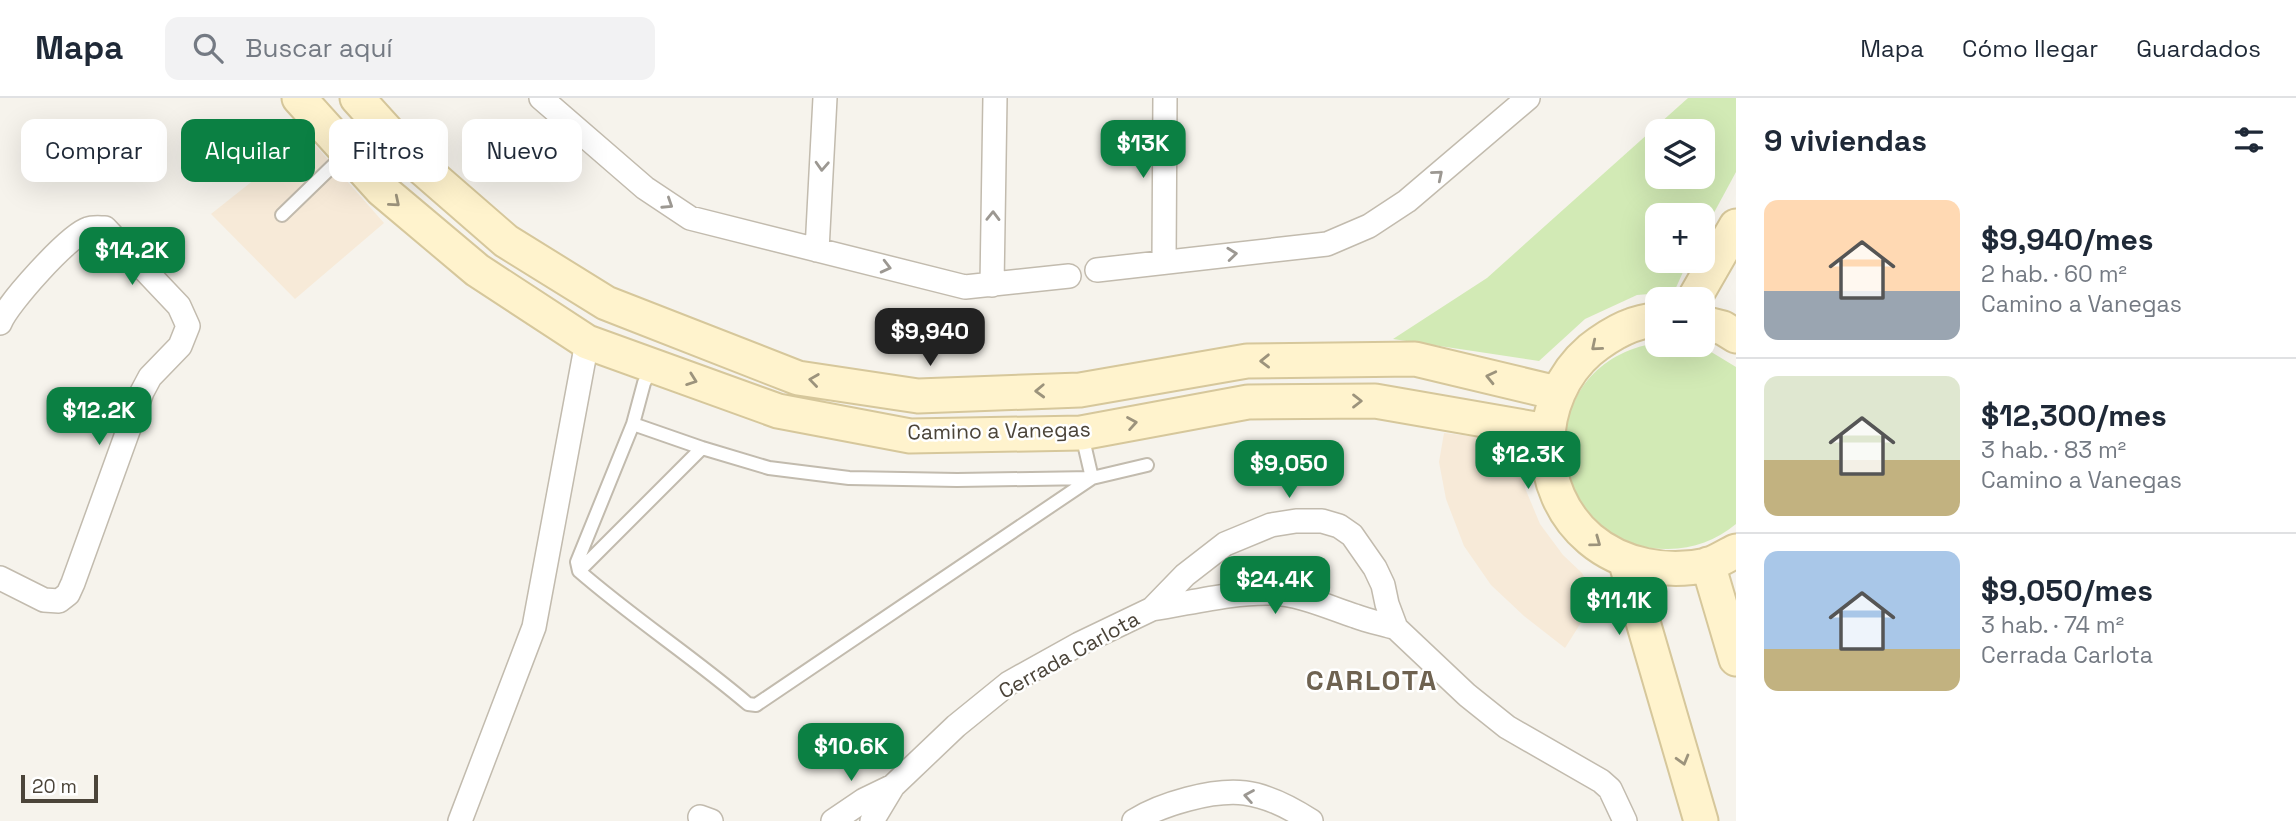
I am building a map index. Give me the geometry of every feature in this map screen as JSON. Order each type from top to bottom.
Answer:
[{"type":"main road","name":"Camino a Vanegas","points":[[299,98],[329,132]]},
{"type":"main road","name":"Camino a Vanegas","points":[[357,98],[414,161],[506,241],[606,303],[798,378],[918,396],[1080,390],[1247,361],[1415,359],[1557,393]]},
{"type":"main road","name":"Camino a Vanegas","points":[[375,182],[477,270],[587,342],[778,411],[910,436],[1081,433],[1248,402],[1375,401],[1547,431]]},
{"type":"main road","points":[[1702,287],[1736,226]]},
{"type":"main road","points":[[1645,320],[1609,335],[1579,360],[1557,393],[1547,431],[1549,471],[1564,509],[1590,539],[1625,560],[1666,569],[1722,557],[1736,659]]},
{"type":"main road","points":[[1625,560],[1701,821]]},
{"type":"street","points":[[541,98],[645,188],[690,218],[965,287],[1069,276]]},
{"type":"street","points":[[817,250],[825,98]]},
{"type":"street","points":[[992,285],[995,98]]},
{"type":"street","points":[[1164,262],[1165,98]]},
{"type":"street","points":[[1097,271],[1327,244],[1369,226],[1407,201],[1528,98]]},
{"type":"street","points":[[0,323],[15,296],[60,251],[87,229],[105,228],[179,306],[188,326],[180,346],[150,377],[142,392],[68,594],[60,601],[44,600],[0,578]]},
{"type":"street","points":[[460,821],[534,627],[587,342]]},
{"type":"street","name":"Cerrada Carlota","points":[[1152,609],[1185,575],[1225,544],[1271,525],[1322,521],[1346,530],[1358,542],[1383,586],[1396,628],[1467,695],[1507,727],[1601,781],[1610,789],[1625,821]]},
{"type":"street","name":"Cerrada Carlota","points":[[873,821],[893,786],[956,726],[1009,683],[1079,644],[1152,609],[1214,598],[1270,593],[1343,610],[1396,628]]},
{"type":"street","name":"Cerrada Carlota","points":[[833,821],[864,800],[893,786]]},
{"type":"street","points":[[1134,821],[1173,804],[1208,795],[1244,793],[1279,803],[1311,821]]},
{"type":"lane","points":[[282,215],[329,169]]},
{"type":"lane","points":[[653,366],[644,383],[633,424],[578,562],[579,571],[622,609],[668,640],[748,704],[756,705],[1092,478]]},
{"type":"lane","points":[[633,424],[769,468],[849,478],[1092,478],[1147,465]]},
{"type":"lane","points":[[1081,433],[1092,478]]},
{"type":"lane","points":[[579,571],[702,448]]},
{"type":"shaded area","points":[[315,145],[329,161],[329,182],[348,182],[384,223],[295,299],[211,214],[251,182],[315,182]]},
{"type":"shaded area","points":[[1444,433],[1487,438],[1522,446],[1525,488],[1540,524],[1563,555],[1582,573],[1596,599],[1565,648],[1524,616],[1491,585],[1464,546],[1446,499],[1439,462]]},
{"type":"green space","points":[[1688,98],[1736,98],[1736,172],[1715,211],[1715,203],[1645,203],[1645,273],[1683,273],[1676,287],[1645,287],[1645,294],[1637,295],[1585,319],[1539,361],[1393,339],[1487,278],[1645,137],[1645,189],[1715,189],[1715,119],[1665,119]]},
{"type":"green space","points":[[1645,347],[1645,357],[1715,357],[1715,354],[1736,367],[1736,524],[1721,535],[1678,549],[1626,542],[1594,520],[1574,490],[1565,454],[1569,417],[1585,384],[1614,358]]},
{"type":"district","name":"CARLOTA","points":[[1372,680]]}]
